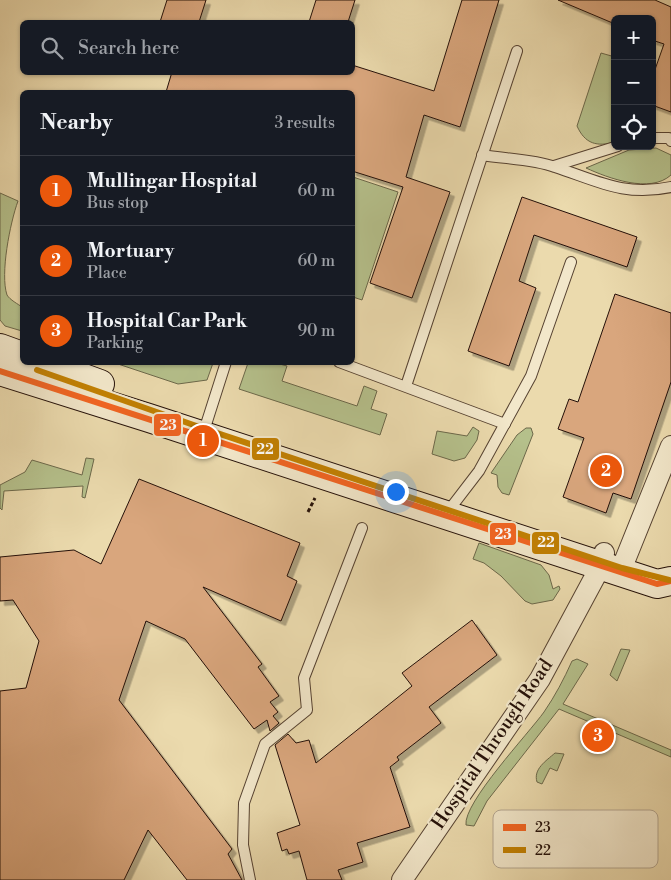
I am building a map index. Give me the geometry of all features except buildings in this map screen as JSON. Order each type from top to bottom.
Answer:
[{"type":"main road","points":[[0,348],[20,355]]},
{"type":"main road","points":[[48,365],[205,428]]},
{"type":"main road","points":[[0,371],[205,428],[610,559],[671,572]]},
{"type":"main road","points":[[610,559],[657,584],[671,581]]},
{"type":"street","name":"Hospital Through Road","points":[[402,880],[540,679],[610,559],[671,446]]},
{"type":"lane","points":[[406,386],[517,51]]},
{"type":"lane","points":[[656,138],[669,138],[671,140]]},
{"type":"lane","points":[[554,166],[611,148]]},
{"type":"lane","points":[[482,155],[554,166],[583,179],[629,190],[650,192],[671,188]]},
{"type":"lane","points":[[450,508],[479,471],[531,376],[571,262]]},
{"type":"lane","points":[[205,428],[225,365]]},
{"type":"lane","points":[[346,365],[505,424]]},
{"type":"lane","points":[[250,880],[243,845],[244,803],[265,744],[307,710],[304,678],[362,528]]},
{"type":"green space","points":[[601,53],[611,56],[611,143],[592,143],[584,137],[577,126]]},
{"type":"green space","points":[[656,148],[671,155],[671,175],[662,181],[652,183],[641,184],[617,180],[586,168],[629,150],[656,150]]},
{"type":"green space","points":[[355,178],[398,192],[362,300],[355,298]]},
{"type":"green space","points":[[0,193],[18,201],[9,235],[5,262],[5,286],[7,295],[20,306],[20,330],[5,326],[0,320]]},
{"type":"green space","points":[[121,365],[212,365],[207,380],[178,384]]},
{"type":"green space","points":[[247,365],[283,365],[287,366],[282,381],[357,406],[364,386],[377,391],[371,409],[387,414],[380,435],[239,389]]},
{"type":"green space","points":[[473,427],[479,431],[477,440],[465,458],[454,461],[432,454],[437,431],[467,436]]},
{"type":"green space","points":[[526,428],[531,428],[533,434],[509,495],[502,493],[498,487],[497,475],[491,473],[517,435]]},
{"type":"green space","points":[[86,458],[94,459],[85,498],[82,497],[83,486],[4,491],[2,510],[0,508],[0,485],[25,472],[32,460],[82,475]]},
{"type":"green space","points":[[479,543],[541,565],[549,575],[553,589],[559,586],[560,589],[553,600],[532,604],[525,601],[501,576],[484,563],[473,559]]},
{"type":"green space","points":[[621,649],[630,650],[617,681],[610,675]]},
{"type":"green space","points":[[577,659],[588,664],[563,704],[671,750],[671,757],[559,709],[487,801],[474,826],[466,825],[468,815],[485,785],[544,712],[572,661]]},
{"type":"green space","points":[[555,753],[564,754],[557,771],[550,768],[542,784],[537,782],[536,777],[539,769]]},
{"type":"transit line","name":"22","points":[[37,370],[205,429],[622,568],[669,580]]},
{"type":"transit line","name":"23","points":[[0,371],[657,584],[671,581]]},
{"type":"place","name":"Mullingar Hospital","points":[[203,441]]},
{"type":"place","name":"Mortuary","points":[[606,471]]},
{"type":"place","name":"Hospital Car Park","points":[[598,736]]}]
